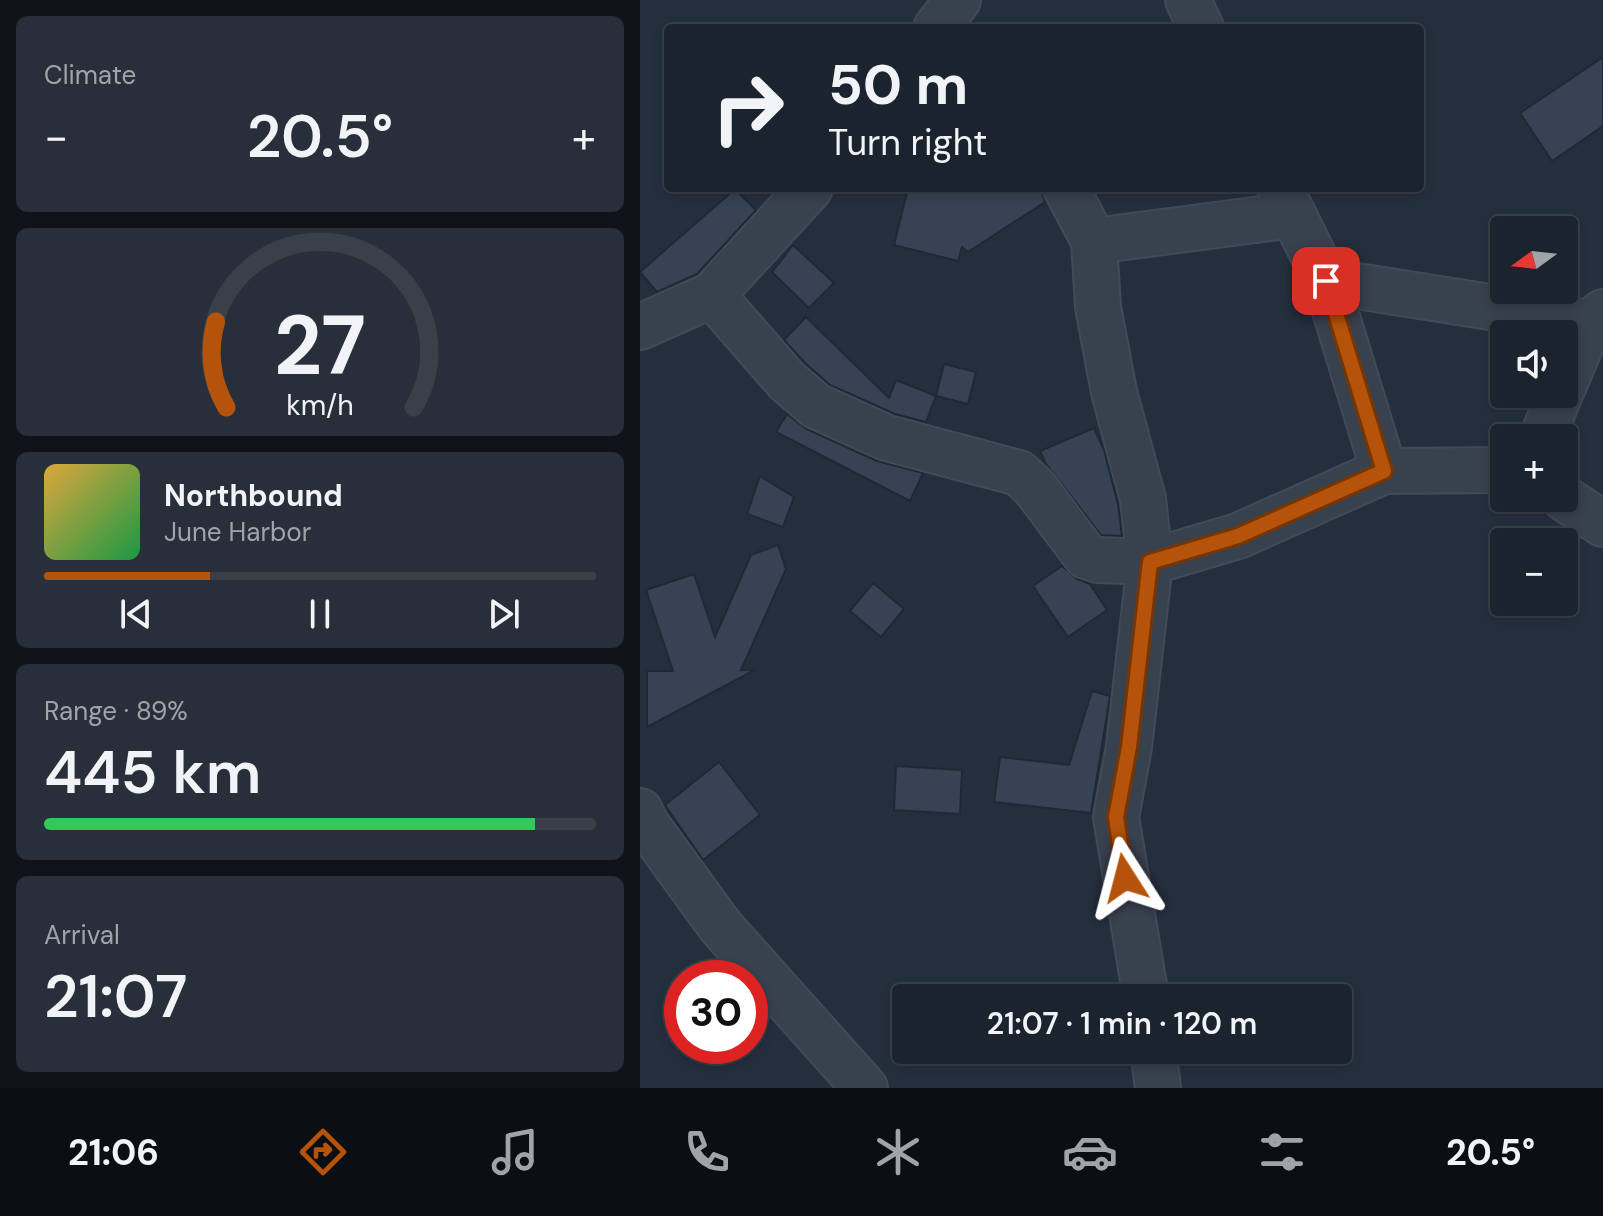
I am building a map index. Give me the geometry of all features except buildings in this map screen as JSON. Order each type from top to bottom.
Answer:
[{"type":"street","points":[[939,24],[958,0]]},
{"type":"street","points":[[967,0],[979,24]]},
{"type":"street","points":[[1188,0],[1199,24]]},
{"type":"street","points":[[640,327],[712,295],[806,192]]},
{"type":"street","points":[[1068,192],[1094,241],[1098,307],[1114,392],[1143,499],[1150,562],[1129,747],[1116,817],[1144,984]]},
{"type":"street","points":[[1094,241],[1287,201],[1326,281],[1384,471]]},
{"type":"street","points":[[1326,281],[1596,317],[1578,355]]},
{"type":"street","points":[[712,295],[787,381],[816,406],[887,438],[1019,473],[1035,488],[1086,556],[1098,560],[1150,562],[1238,536],[1384,471],[1490,470]]},
{"type":"street","points":[[1578,507],[1603,524]]},
{"type":"street","points":[[640,811],[646,824],[721,927],[865,1088]]},
{"type":"street","points":[[1155,1064],[1158,1088]]},
{"type":"route","points":[[1125,878],[1116,817],[1129,747],[1150,562],[1238,536],[1384,471],[1326,281]]}]
